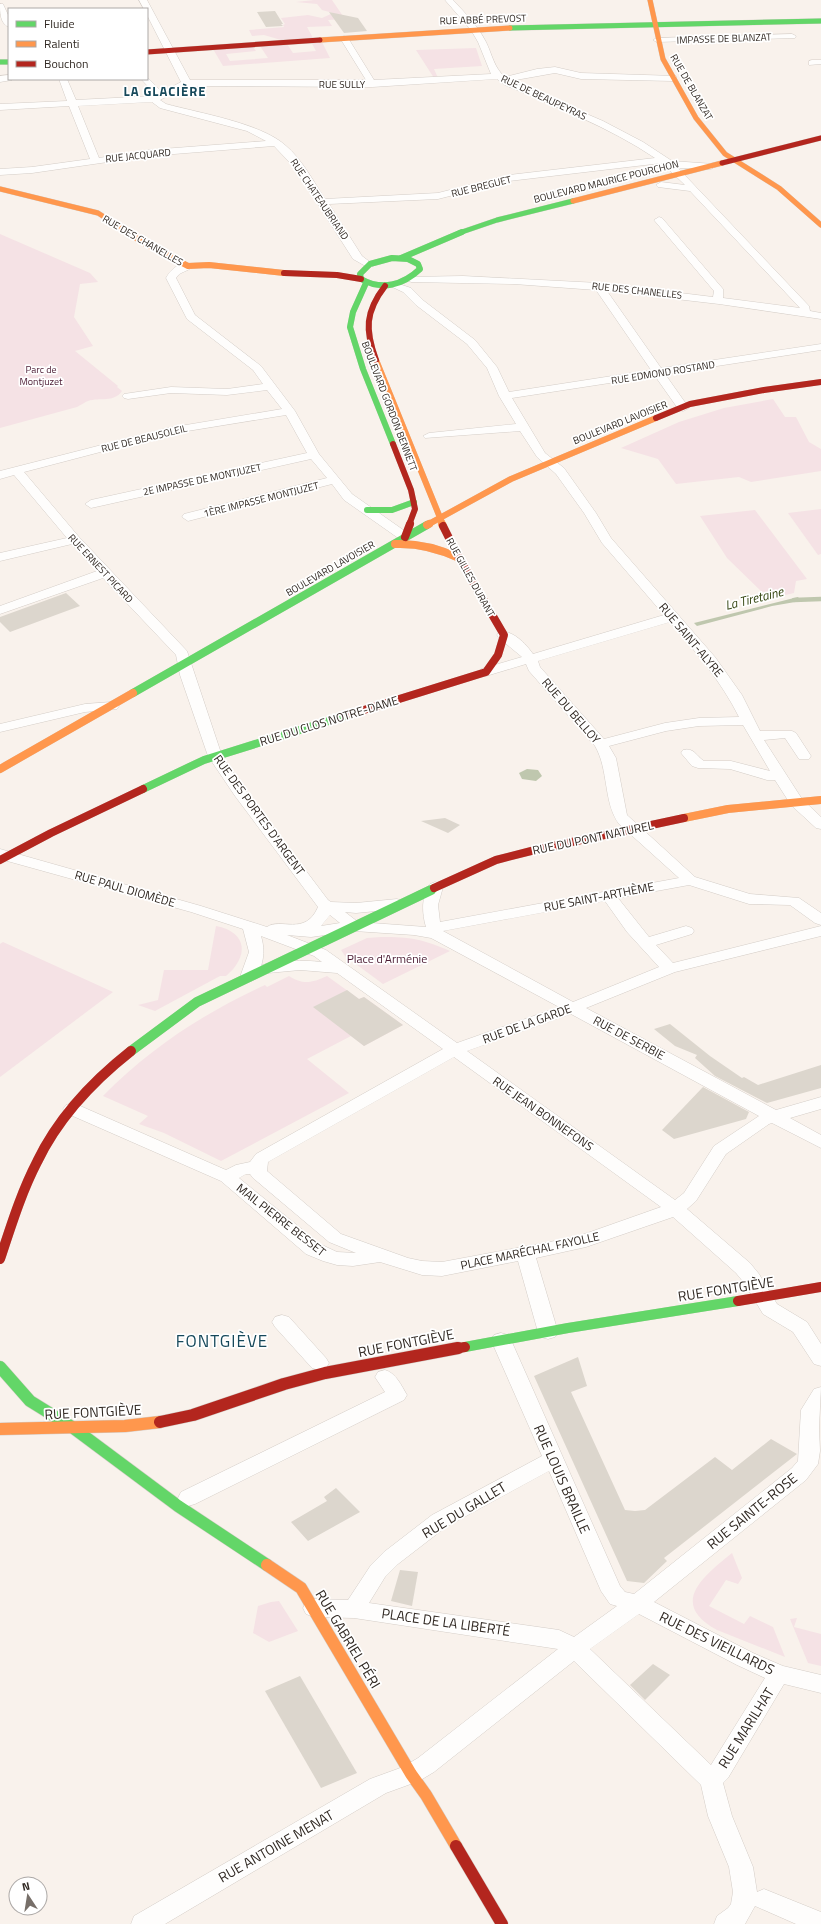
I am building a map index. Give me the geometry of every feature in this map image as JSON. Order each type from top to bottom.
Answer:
[{"type":"main road","name":"RUE DE BLANZAT","points":[[650,0],[662,59],[696,118],[725,154],[736,163],[780,188],[821,225]]},
{"type":"main road","name":"RUE ABBÉ PREVOST","points":[[148,52],[474,29],[821,21]]},
{"type":"main road","name":"BOULEVARD MAURICE POURCHON","points":[[468,240],[507,226],[661,185],[711,166],[736,163],[821,138]]},
{"type":"main road","name":"BOULEVARD MAURICE POURCHON","points":[[401,258],[462,232],[497,220],[736,163],[821,145]]},
{"type":"main road","name":"RUE DES CHANELLES","points":[[0,189],[98,213],[144,243],[188,266],[200,265],[285,273],[337,275],[364,274]]},
{"type":"main road","points":[[389,285],[364,274],[381,260],[401,258],[419,266]]},
{"type":"main road","points":[[408,283],[419,266],[427,258]]},
{"type":"main road","name":"BOULEVARD GORDON BENNETT","points":[[364,274],[350,327],[363,369],[411,490],[415,509],[405,537]]},
{"type":"main road","name":"BOULEVARD GORDON BENNETT","points":[[389,285],[372,300],[367,328],[370,345],[440,518]]},
{"type":"main road","name":"BOULEVARD LAVOISIER","points":[[0,769],[405,537],[510,479],[690,404],[764,390],[821,382]]},
{"type":"main road","points":[[428,489],[442,493]]},
{"type":"main road","points":[[464,495],[479,496]]},
{"type":"main road","points":[[367,510],[392,510],[414,502]]},
{"type":"main road","name":"RUE GILLES DURANT","points":[[440,518],[459,558],[504,635]]},
{"type":"main road","points":[[392,545],[414,543],[429,544],[459,558]]},
{"type":"main road","points":[[486,672],[498,655],[504,635]]},
{"type":"main road","name":"RUE DU CLOS NOTRE-DAME","points":[[2,856],[144,788],[215,756],[486,672]]},
{"type":"main road","name":"RUE DU PONT NATUREL","points":[[0,1259],[22,1196],[44,1148],[72,1109],[119,1060],[143,1040],[197,1002],[399,904],[496,860],[539,849],[728,809],[821,800]]},
{"type":"main road","name":"RUE FONTGIÈVE","points":[[0,1428],[125,1426],[188,1416],[306,1377],[501,1340],[821,1287]]},
{"type":"main road","name":"RUE GABRIEL PÉRI","points":[[0,1368],[30,1401],[72,1428],[178,1506],[301,1588],[502,1924]]},
{"type":"street","name":"RUE DE BEAUPEYRAS","points":[[449,0],[474,29],[501,78],[600,123],[640,144],[667,162],[682,176],[805,308],[804,313]]},
{"type":"street","points":[[0,6],[8,23]]},
{"type":"street","points":[[0,107],[158,97],[185,83],[186,80],[148,9]]},
{"type":"street","name":"IMPASSE DE BLANZAT","points":[[657,40],[792,36]]},
{"type":"street","points":[[344,38],[372,84]]},
{"type":"street","points":[[812,63],[821,62]]},
{"type":"street","name":"RUE SULLY","points":[[185,83],[397,84],[501,78],[555,70],[581,76],[673,78]]},
{"type":"street","points":[[63,80],[95,159]]},
{"type":"street","name":"RUE CHATEAUBRIAND","points":[[146,80],[158,97],[157,103],[163,106],[250,129],[277,143],[290,155],[356,253],[364,274]]},
{"type":"street","name":"RUE JACQUARD","points":[[0,172],[32,170],[95,159],[149,152],[277,143]]},
{"type":"street","name":"RUE DE BEAUPEYRAS","points":[[667,162],[690,166],[711,166]]},
{"type":"street","name":"RUE BREGUET","points":[[321,202],[438,196],[456,193],[493,181],[509,178],[667,162]]},
{"type":"street","points":[[661,185],[694,189]]},
{"type":"street","points":[[659,220],[719,292],[718,300]]},
{"type":"street","name":"RUE CHATEAUBRIAND","points":[[356,253],[381,260]]},
{"type":"street","points":[[188,266],[175,271],[171,278],[187,312],[196,322],[257,368],[269,386],[290,411],[314,455],[348,496],[405,537]]},
{"type":"street","name":"RUE DES CHANELLES","points":[[419,266],[452,278]]},
{"type":"street","name":"RUE DES CHANELLES","points":[[408,283],[452,278],[599,286],[718,300],[821,316]]},
{"type":"street","points":[[389,285],[408,283],[420,303],[471,342],[492,367],[505,396],[541,455],[550,463]]},
{"type":"street","points":[[599,286],[656,372],[683,408]]},
{"type":"street","points":[[821,316],[821,325]]},
{"type":"street","name":"RUE EDMOND ROSTAND","points":[[505,396],[821,347]]},
{"type":"street","points":[[128,396],[165,390],[227,392],[269,386]]},
{"type":"street","name":"RUE DE BEAUSOLEIL","points":[[0,475],[168,431],[290,411]]},
{"type":"street","points":[[429,436],[524,427]]},
{"type":"street","name":"2E IMPASSE DE MONTJUZET","points":[[91,504],[314,455]]},
{"type":"street","name":"RUE SAINT-ALYRE","points":[[550,463],[560,472],[582,500],[606,540],[671,617],[710,660],[736,695],[755,736],[796,802],[821,825]]},
{"type":"street","name":"RUE ERNEST PICARD","points":[[17,471],[75,540],[182,654],[186,663]]},
{"type":"street","name":"1ÈRE IMPASSE MONTJUZET","points":[[188,517],[335,480]]},
{"type":"street","points":[[0,557],[75,540]]},
{"type":"street","points":[[0,610],[105,573]]},
{"type":"street","name":"RUE DU CLOS NOTRE-DAME","points":[[486,672],[671,617]]},
{"type":"street","name":"RUE GILLES DURANT","points":[[504,635],[523,649],[531,658]]},
{"type":"street","name":"RUE DU BELLOY","points":[[531,658],[534,668],[601,744],[608,758],[620,815],[634,830]]},
{"type":"street","name":"RUE DES PORTES D'ARGENT","points":[[186,663],[187,675],[215,756],[240,793],[326,906],[354,926]]},
{"type":"street","points":[[1,724],[85,708],[112,706]]},
{"type":"street","points":[[601,744],[665,727],[699,722],[747,721]]},
{"type":"street","points":[[755,736],[787,734],[794,740],[804,756]]},
{"type":"street","points":[[688,754],[697,763],[703,765],[731,764],[767,776],[778,775]]},
{"type":"street","points":[[634,830],[644,837],[690,880],[749,899],[794,901],[821,920]]},
{"type":"street","name":"RUE PAUL DIOMÈDE","points":[[2,856],[250,926],[308,948]]},
{"type":"street","name":"RUE SAINT-ARTHÈME","points":[[435,931],[690,880]]},
{"type":"street","points":[[435,887],[429,904],[429,915],[435,931]]},
{"type":"street","points":[[609,896],[645,943],[669,969]]},
{"type":"street","name":"RUE DU PONT NATUREL","points":[[326,906],[356,908],[399,904]]},
{"type":"street","name":"RUE PAUL DIOMÈDE","points":[[289,931],[313,925],[322,917],[326,906]]},
{"type":"street","points":[[248,976],[257,957],[258,951],[250,926]]},
{"type":"street","name":"RUE PAUL DIOMÈDE","points":[[250,926],[311,932],[354,926]]},
{"type":"street","name":"RUE DE SERBIE","points":[[354,926],[435,931],[572,1008],[821,1142]]},
{"type":"street","points":[[645,943],[686,931]]},
{"type":"street","name":"RUE DE LA GARDE","points":[[258,1170],[258,1162],[262,1158],[454,1050],[572,1008],[669,969],[821,931]]},
{"type":"street","name":"RUE JEAN BONNEFONS","points":[[308,948],[343,969],[676,1209],[743,1268],[752,1279],[770,1309],[795,1322],[800,1327],[821,1359]]},
{"type":"street","points":[[267,968],[300,965],[343,969]]},
{"type":"street","points":[[676,1209],[690,1197],[720,1150],[763,1120],[821,1103]]},
{"type":"street","name":"MAIL PIERRE BESSET","points":[[72,1109],[227,1177],[313,1249],[326,1257],[361,1259],[381,1256]]},
{"type":"street","points":[[227,1177],[242,1169],[258,1170]]},
{"type":"street","name":"MAIL PIERRE BESSET","points":[[258,1170],[335,1238],[381,1256]]},
{"type":"street","name":"PLACE MARÉCHAL FAYOLLE","points":[[381,1256],[422,1268],[442,1269],[579,1242],[676,1209]]},
{"type":"street","points":[[525,1252],[548,1332]]},
{"type":"street","points":[[282,1322],[319,1363]]},
{"type":"street","name":"RUE LOUIS BRAILLE","points":[[501,1340],[548,1460],[612,1591],[618,1598],[638,1604]]},
{"type":"street","points":[[188,1498],[397,1394],[386,1377]]},
{"type":"street","name":"RUE SAINTE-ROSE","points":[[638,1604],[799,1474],[808,1464],[810,1451],[809,1428],[812,1410],[821,1394]]},
{"type":"street","name":"RUE DU GALLET","points":[[355,1602],[378,1571],[391,1558],[433,1526],[548,1460]]},
{"type":"street","name":"PLACE DE LA LIBERTÉ","points":[[314,1608],[355,1602],[560,1639],[576,1648],[711,1780]]},
{"type":"street","points":[[411,1774],[436,1757],[576,1648],[638,1604]]},
{"type":"street","name":"RUE DES VIEILLARDS","points":[[638,1604],[745,1659],[779,1674],[821,1684]]},
{"type":"street","name":"RUE MARILHAT","points":[[711,1780],[720,1771],[779,1674]]},
{"type":"street","name":"RUE ANTOINE MENAT","points":[[143,1924],[378,1786],[411,1774]]},
{"type":"street","points":[[711,1780],[720,1816],[741,1867],[755,1896],[821,1923]]},
{"type":"street","points":[[726,1924],[737,1916],[743,1906],[755,1896]]},
{"type":"green space","points":[[332,0],[345,19],[328,20],[332,26],[307,27],[313,38],[281,40],[264,35],[252,36],[249,30],[284,27],[283,25],[285,24],[281,18],[308,15],[322,18],[333,13],[322,10],[317,4],[296,2]]},
{"type":"green space","points":[[311,42],[322,42],[330,58],[223,66],[213,49],[252,46],[256,51],[226,54],[230,61],[268,58],[260,46],[287,44],[293,53],[316,51]]},
{"type":"green space","points":[[476,48],[482,66],[434,69],[438,78],[434,78],[416,50]]},
{"type":"green space","name":"Parc de Montjuzet","points":[[0,234],[90,273],[98,282],[80,284],[74,317],[93,346],[75,351],[118,386],[117,387],[122,391],[119,395],[111,398],[88,401],[77,407],[0,428]]},
{"type":"green space","points":[[773,399],[785,417],[796,417],[809,442],[821,449],[821,471],[751,482],[739,477],[676,484],[658,459],[621,448],[679,422],[724,408]]},
{"type":"green space","points":[[821,509],[821,554],[818,555],[788,513]]},
{"type":"green space","points":[[755,510],[807,579],[796,581],[794,593],[769,599],[727,558],[700,516]]},
{"type":"green space","points":[[216,926],[227,929],[234,934],[239,939],[242,946],[239,961],[233,969],[226,976],[220,976],[155,1011],[138,1005],[158,1000],[164,970],[208,970]]},
{"type":"green space","name":"Place d'Arménie","points":[[381,937],[416,940],[450,951],[383,984],[345,956],[341,950],[367,938]]},
{"type":"green space","points":[[3,942],[113,992],[0,1077],[0,944]]},
{"type":"green space","points":[[289,976],[299,981],[308,982],[327,976],[359,999],[364,997],[403,1025],[364,1046],[351,1036],[307,1059],[349,1093],[221,1161],[164,1133],[139,1124],[148,1116],[103,1096],[140,1062],[159,1047],[199,1020],[242,996],[265,985],[267,987]]},
{"type":"green space","points":[[732,1553],[742,1578],[738,1584],[726,1580],[709,1606],[744,1624],[750,1616],[773,1627],[785,1657],[717,1630],[702,1620],[695,1610],[693,1600],[696,1590],[702,1580]]},
{"type":"green space","points":[[279,1601],[298,1631],[269,1642],[253,1633],[258,1606]]},
{"type":"green space","points":[[797,1618],[794,1627],[821,1634],[821,1666],[808,1663],[790,1619]]},
{"type":"shaded area","points":[[798,597],[801,601],[772,606],[697,626],[694,623]]},
{"type":"shaded area","points":[[527,769],[538,770],[542,776],[536,781],[522,779],[519,773]]},
{"type":"building","points":[[275,11],[283,26],[266,27],[257,12]]},
{"type":"building","points":[[329,12],[358,18],[367,31],[344,33]]},
{"type":"building","points":[[66,593],[80,606],[10,632],[0,622],[0,617]]},
{"type":"building","points":[[445,818],[460,825],[448,833],[421,821]]},
{"type":"building","points":[[347,990],[359,999],[364,997],[403,1025],[364,1046],[313,1007]]},
{"type":"building","points":[[670,1024],[710,1056],[742,1078],[744,1077],[758,1085],[821,1065],[821,1088],[767,1103],[715,1076],[695,1058],[697,1055],[675,1046],[654,1029]]},
{"type":"building","points":[[703,1087],[749,1112],[746,1119],[674,1139],[662,1130]]},
{"type":"building","points":[[578,1357],[587,1386],[571,1392],[625,1510],[645,1510],[715,1457],[732,1470],[771,1439],[797,1454],[664,1558],[667,1561],[644,1583],[627,1581],[534,1376]]},
{"type":"building","points":[[336,1488],[360,1512],[308,1541],[291,1522],[327,1501],[324,1497]]},
{"type":"building","points":[[400,1570],[418,1572],[412,1606],[391,1601]]},
{"type":"building","points":[[653,1664],[670,1675],[645,1700],[630,1685]]},
{"type":"building","points":[[300,1676],[357,1773],[321,1788],[265,1691]]},
{"type":"waterway","name":"La Tiretaine","points":[[794,600],[821,599]]},
{"type":"traffic: fast","points":[[510,28],[821,21]]},
{"type":"traffic: fast","points":[[0,62],[8,62]]},
{"type":"traffic: fast","points":[[401,258],[462,232],[497,220],[573,201]]},
{"type":"traffic: fast","points":[[392,258],[408,259],[418,264],[420,269],[414,275],[400,283],[392,285],[376,286],[361,279],[360,274],[370,264],[392,258]]},
{"type":"traffic: fast","points":[[366,283],[353,312],[350,327],[363,369],[393,444]]},
{"type":"traffic: fast","points":[[367,510],[392,510],[414,502]]},
{"type":"traffic: fast","points":[[133,693],[427,525]]},
{"type":"traffic: fast","points":[[143,789],[204,760],[351,714]]},
{"type":"traffic: fast","points":[[131,1051],[197,1002],[434,888]]},
{"type":"traffic: fast","points":[[465,1347],[568,1328],[738,1301]]},
{"type":"traffic: fast","points":[[0,1367],[30,1401],[72,1427],[178,1506],[267,1565]]},
{"type":"traffic: slow","points":[[650,0],[663,59],[696,118],[725,154],[779,188],[821,225]]},
{"type":"traffic: slow","points":[[320,40],[474,29],[510,28]]},
{"type":"traffic: slow","points":[[573,201],[722,163]]},
{"type":"traffic: slow","points":[[0,189],[98,213],[144,243],[188,266],[209,265],[284,273]]},
{"type":"traffic: slow","points":[[376,360],[443,526]]},
{"type":"traffic: slow","points":[[427,525],[511,479],[656,418]]},
{"type":"traffic: slow","points":[[395,544],[428,546],[459,558]]},
{"type":"traffic: slow","points":[[0,769],[133,693]]},
{"type":"traffic: slow","points":[[684,818],[728,809],[821,800]]},
{"type":"traffic: slow","points":[[0,1429],[125,1426],[160,1422]]},
{"type":"traffic: slow","points":[[267,1565],[301,1588],[411,1774],[426,1795],[456,1846]]},
{"type":"traffic: jam","points":[[148,52],[320,40]]},
{"type":"traffic: jam","points":[[722,163],[821,138]]},
{"type":"traffic: jam","points":[[284,273],[337,275],[361,279]]},
{"type":"traffic: jam","points":[[376,360],[369,340],[368,322],[373,304],[385,286]]},
{"type":"traffic: jam","points":[[656,418],[690,404],[764,390],[821,382]]},
{"type":"traffic: jam","points":[[393,444],[411,490],[415,509],[405,537]]},
{"type":"traffic: jam","points":[[351,714],[486,672],[498,655],[504,635],[459,558],[443,526]]},
{"type":"traffic: jam","points":[[0,860],[51,833],[143,789]]},
{"type":"traffic: jam","points":[[434,888],[496,860],[539,849],[684,818]]},
{"type":"traffic: jam","points":[[0,1259],[25,1189],[44,1148],[61,1122],[83,1096],[107,1071],[131,1051]]},
{"type":"traffic: jam","points":[[738,1301],[821,1287]]},
{"type":"traffic: jam","points":[[160,1422],[193,1415],[284,1384],[325,1373],[465,1347]]},
{"type":"traffic: jam","points":[[456,1846],[502,1924]]},
{"type":"district","name":"LA GLACIÈRE","points":[[165,91]]},
{"type":"district","name":"FONTGIÈVE","points":[[222,1341]]}]
